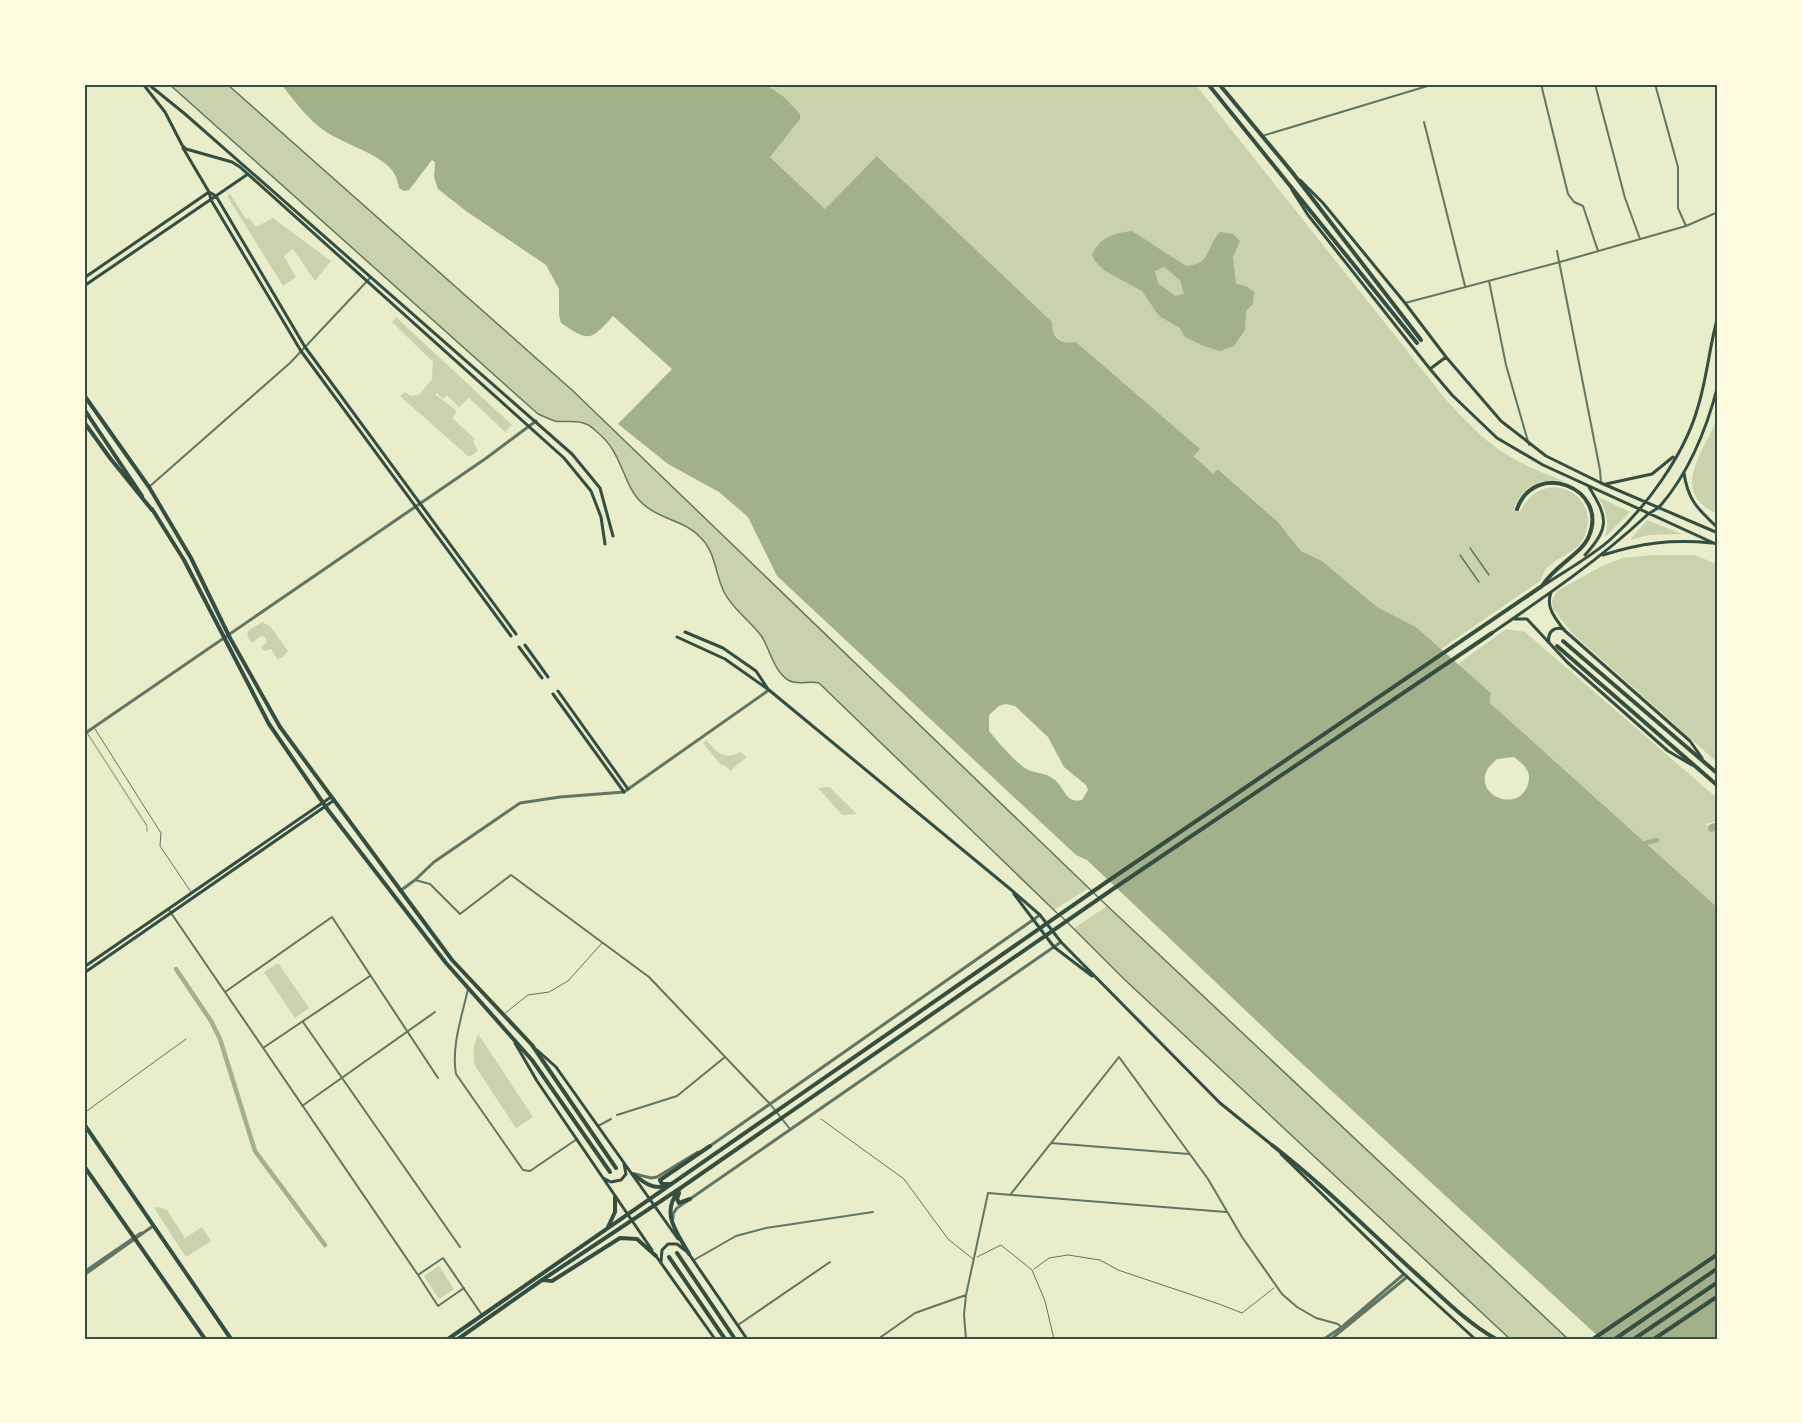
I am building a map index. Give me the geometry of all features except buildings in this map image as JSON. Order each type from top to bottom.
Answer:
[{"type":"main road","points":[[143,84],[165,112],[182,145],[211,193],[216,196],[305,347],[516,634]]},
{"type":"main road","points":[[148,84],[572,454],[600,488],[613,536]]},
{"type":"main road","points":[[1208,84],[1417,343]]},
{"type":"main road","points":[[1219,84],[1292,172],[1421,340]]},
{"type":"main road","points":[[154,98],[154,92],[159,93]]},
{"type":"main road","points":[[182,145],[190,151],[232,162],[248,174],[564,458],[591,491],[601,518],[605,544]]},
{"type":"main road","points":[[1292,172],[1323,203],[1406,303],[1446,357],[1501,421],[1529,445],[1546,456],[1603,484],[1718,533]]},
{"type":"main road","points":[[84,286],[248,174]]},
{"type":"main road","points":[[1284,179],[1308,215],[1430,369],[1452,395],[1497,438],[1543,465],[1716,544]]},
{"type":"main road","points":[[211,193],[211,200],[301,351],[511,636]]},
{"type":"main road","points":[[84,278],[211,193]]},
{"type":"main road","points":[[448,1339],[1108,881],[1611,540],[1647,502],[1689,433],[1698,409],[1718,316]]},
{"type":"main road","points":[[1430,369],[1446,357]]},
{"type":"main road","points":[[458,1339],[1492,633],[1601,556],[1649,513],[1659,508],[1684,473],[1710,415],[1718,385]]},
{"type":"main road","points":[[84,395],[148,487],[191,558],[229,635],[280,727],[452,960],[532,1045],[556,1067],[694,1260],[747,1339]]},
{"type":"main road","points":[[84,409],[184,560],[269,724],[325,804],[446,963],[532,1060],[610,1172]]},
{"type":"main road","points":[[84,422],[152,510]]},
{"type":"main road","points":[[1603,484],[1652,474],[1677,454]]},
{"type":"main road","points":[[1684,473],[1689,496],[1694,506],[1718,528]]},
{"type":"main road","points":[[1517,509],[1526,494],[1533,488],[1557,483],[1577,490],[1586,500],[1591,512],[1592,527],[1586,542],[1582,548],[1554,570],[1542,586]]},
{"type":"main road","points":[[1580,560],[1599,539],[1603,528],[1602,509],[1588,485]]},
{"type":"main road","points":[[1601,556],[1634,545],[1668,541],[1716,544]]},
{"type":"main road","points":[[1551,592],[1549,597],[1551,610],[1564,630],[1690,741],[1704,762]]},
{"type":"main road","points":[[1509,621],[1527,619],[1549,645],[1668,751],[1698,770]]},
{"type":"main road","points":[[1549,645],[1548,639],[1551,631],[1560,628],[1564,630]]},
{"type":"main road","points":[[685,632],[723,648],[756,671],[769,690]]},
{"type":"main road","points":[[677,637],[725,659],[769,690],[1009,888],[1040,915],[1061,942],[1220,1103],[1309,1174],[1373,1236],[1474,1326],[1496,1339]]},
{"type":"main road","points":[[1563,641],[1718,774]]},
{"type":"main road","points":[[525,645],[548,677]]},
{"type":"main road","points":[[1557,646],[1718,786]]},
{"type":"main road","points":[[519,647],[542,678]]},
{"type":"main road","points":[[558,691],[628,789]]},
{"type":"main road","points":[[553,694],[624,792]]},
{"type":"main road","points":[[84,973],[332,799]]},
{"type":"main road","points":[[84,968],[171,912],[192,894],[325,804]]},
{"type":"main road","points":[[1009,888],[1054,947],[1100,982]]},
{"type":"main road","points":[[509,1034],[537,1081],[627,1215],[715,1339]]},
{"type":"main road","points":[[532,1045],[616,1168]]},
{"type":"main road","points":[[84,1124],[231,1339]]},
{"type":"main road","points":[[1272,1145],[1405,1275],[1476,1339]]},
{"type":"main road","points":[[674,1183],[665,1185],[660,1180],[710,1146]]},
{"type":"main road","points":[[602,1177],[611,1182],[621,1180],[626,1174],[624,1162]]},
{"type":"main road","points":[[84,1166],[205,1339]]},
{"type":"main road","points":[[633,1174],[653,1187],[674,1183]]},
{"type":"main road","points":[[682,1187],[677,1201],[682,1203],[690,1199]]},
{"type":"main road","points":[[682,1187],[673,1198],[670,1209],[674,1226],[689,1254]]},
{"type":"main road","points":[[608,1228],[615,1212],[615,1197]]},
{"type":"main road","points":[[542,1280],[552,1281],[620,1238],[637,1239],[656,1256]]},
{"type":"main road","points":[[661,1263],[662,1250],[668,1244],[677,1244],[689,1254]]},
{"type":"main road","points":[[677,1253],[735,1339]]},
{"type":"main road","points":[[1593,1339],[1718,1254]]},
{"type":"main road","points":[[669,1257],[725,1339]]},
{"type":"main road","points":[[1615,1339],[1718,1268]]},
{"type":"main road","points":[[1634,1339],[1718,1282]]},
{"type":"main road","points":[[1654,1339],[1718,1296]]},
{"type":"street","points":[[169,84],[538,414],[556,421],[586,423],[603,437],[618,455],[633,493],[642,504],[657,515],[684,524],[701,537],[712,553],[724,592],[736,610],[751,623],[763,639],[779,670],[788,680],[796,683],[813,681],[819,683],[1124,979],[1510,1339]]},
{"type":"street","points":[[227,84],[572,390],[1156,953],[1569,1339]]},
{"type":"street","points":[[1262,136],[1434,84]]},
{"type":"street","points":[[1541,84],[1568,194],[1574,202],[1583,206],[1598,251]]},
{"type":"street","points":[[1595,84],[1625,198],[1640,239]]},
{"type":"street","points":[[1655,84],[1678,167],[1678,208],[1686,226]]},
{"type":"street","points":[[1425,122],[1465,286]]},
{"type":"street","points":[[1406,303],[1686,226],[1718,212]]},
{"type":"street","points":[[1557,251],[1603,484]]},
{"type":"street","points":[[148,487],[290,363],[371,277]]},
{"type":"street","points":[[1489,280],[1506,365],[1529,445]]},
{"type":"street","points":[[84,734],[536,422]]},
{"type":"street","points":[[1470,548],[1490,575]]},
{"type":"street","points":[[1460,555],[1479,582]]},
{"type":"street","points":[[400,891],[434,862],[520,803],[624,792],[769,690]]},
{"type":"street","points":[[415,880],[430,884],[460,914],[511,875],[649,977],[770,1104],[790,1129]]},
{"type":"street","points":[[171,912],[438,1306],[464,1288]]},
{"type":"street","points":[[633,1174],[657,1177],[710,1146],[1040,915]]},
{"type":"street","points":[[225,992],[332,917],[438,1078]]},
{"type":"street","points":[[674,1226],[673,1214],[690,1199],[1061,942]]},
{"type":"street","points":[[263,1048],[370,975]]},
{"type":"street","points":[[469,987],[456,1045],[454,1063],[456,1074],[523,1170],[530,1171],[577,1139]]},
{"type":"street","points":[[302,1106],[435,1012]]},
{"type":"street","points":[[303,1022],[460,1247]]},
{"type":"street","points":[[617,1115],[677,1096],[726,1057]]},
{"type":"street","points":[[1010,1196],[1119,1057],[1208,1179],[1226,1212],[1282,1294],[1297,1307],[1316,1318],[1343,1328]]},
{"type":"street","points":[[598,1126],[611,1119]]},
{"type":"street","points":[[1052,1143],[1189,1154]]},
{"type":"street","points":[[966,1339],[964,1315],[966,1295],[988,1193],[1226,1212]]},
{"type":"street","points":[[694,1260],[735,1236],[766,1228],[873,1212]]},
{"type":"street","points":[[84,1273],[153,1226]]},
{"type":"street","points":[[418,1275],[443,1258],[482,1315]]},
{"type":"street","points":[[738,1325],[830,1262]]},
{"type":"street","points":[[1331,1339],[1405,1275]]},
{"type":"street","points":[[878,1339],[915,1313],[966,1295]]},
{"type":"street","points":[[1324,1339],[1343,1328]]},
{"type":"lane","points":[[93,728],[161,833],[160,846],[192,894]]},
{"type":"lane","points":[[503,1015],[528,995],[549,992],[568,981],[602,943]]},
{"type":"lane","points":[[84,1113],[186,1039]]},
{"type":"lane","points":[[820,1119],[904,1179],[948,1239],[973,1259],[1001,1245],[1032,1270],[1045,1300],[1054,1339]]},
{"type":"lane","points":[[1032,1270],[1049,1258],[1068,1255],[1100,1260],[1118,1270],[1242,1313],[1276,1286]]},
{"type":"shaded area","points":[[169,84],[227,84],[572,390],[1089,888],[1054,910],[819,683],[795,682],[783,676],[762,637],[724,592],[706,544],[688,527],[657,514],[636,497],[606,440],[590,426],[575,421],[555,421],[538,414]]},
{"type":"shaded area","points":[[281,84],[765,84],[784,97],[800,114],[800,119],[770,157],[825,209],[877,156],[1052,322],[1052,328],[1058,339],[1076,342],[1200,449],[1194,456],[1213,474],[1218,469],[1278,522],[1301,551],[1322,561],[1377,607],[1416,627],[1491,693],[1490,703],[1718,908],[1718,1339],[1601,1339],[1283,1046],[1087,860],[1076,855],[777,576],[748,517],[719,492],[668,464],[618,424],[672,369],[613,316],[600,330],[590,336],[578,334],[561,323],[559,289],[546,265],[466,211],[438,189],[434,177],[435,162],[432,160],[409,190],[404,191],[399,188],[395,175],[381,160],[336,138],[318,126]],"holes":[[[1006,704],[1015,706],[1048,737],[1064,767],[1086,785],[1088,790],[1082,800],[1072,800],[1051,777],[1025,768],[989,731],[989,715],[999,706]],[[1514,757],[1528,772],[1528,784],[1523,793],[1516,798],[1508,800],[1499,798],[1487,787],[1485,779],[1487,770],[1497,759]]]},
{"type":"shaded area","points":[[765,84],[1195,84],[1447,401],[1479,434],[1502,452],[1564,481],[1547,481],[1533,485],[1522,494],[1514,508],[1521,511],[1530,497],[1541,490],[1554,487],[1566,490],[1577,497],[1585,507],[1588,520],[1582,541],[1547,568],[1540,581],[1441,649],[1416,627],[1377,607],[1322,561],[1301,551],[1278,522],[1219,469],[1213,475],[1194,455],[1199,449],[1076,342],[1059,339],[1052,329],[878,156],[825,209],[769,156],[799,119],[784,97]]},
{"type":"shaded area","points":[[230,194],[246,219],[249,218],[256,227],[273,218],[331,261],[315,281],[293,249],[284,256],[296,277],[283,286],[227,196]]},
{"type":"shaded area","points":[[1132,231],[1186,266],[1194,265],[1204,258],[1220,232],[1233,234],[1240,241],[1233,257],[1236,284],[1246,286],[1254,292],[1253,304],[1246,311],[1245,330],[1234,346],[1220,351],[1185,337],[1180,328],[1159,316],[1142,291],[1105,271],[1094,260],[1092,255],[1103,240]],"holes":[[[1164,267],[1180,280],[1184,294],[1175,296],[1158,283],[1155,271]]]},
{"type":"shaded area","points":[[396,317],[512,425],[505,432],[469,398],[459,407],[447,395],[443,399],[437,393],[436,395],[457,411],[452,418],[475,439],[473,441],[478,451],[469,457],[400,396],[405,392],[411,396],[419,395],[432,379],[433,362],[392,322]]},
{"type":"shaded area","points":[[1718,417],[1718,514],[1703,505],[1695,494],[1692,483],[1699,457]]},
{"type":"shaded area","points":[[1598,497],[1630,512],[1605,537],[1606,516]]},
{"type":"shaded area","points":[[1647,520],[1682,534],[1649,535],[1630,540]]},
{"type":"shaded area","points":[[1695,555],[1718,565],[1718,763],[1573,634],[1553,609],[1552,600],[1557,591],[1602,566],[1623,558]]},
{"type":"shaded area","points":[[262,622],[270,626],[288,651],[278,660],[271,649],[264,651],[261,647],[267,642],[265,637],[261,636],[252,643],[247,636],[248,631]]},
{"type":"shaded area","points":[[1506,629],[1525,632],[1718,799],[1718,821],[1705,824],[1713,832],[1718,831],[1718,908],[1490,703],[1491,693],[1458,664]]},
{"type":"shaded area","points":[[706,740],[721,754],[729,756],[740,752],[747,757],[730,771],[726,766],[721,765],[703,743]]},
{"type":"shaded area","points":[[829,787],[857,814],[842,815],[818,788]]},
{"type":"shaded area","points":[[1107,906],[1568,1339],[1510,1339],[1124,979],[1073,929]]},
{"type":"shaded area","points":[[278,963],[309,1008],[295,1018],[264,972]]},
{"type":"shaded area","points":[[478,1034],[533,1117],[516,1128],[475,1066],[474,1050]]},
{"type":"shaded area","points":[[154,1208],[167,1210],[185,1238],[202,1227],[211,1241],[186,1257]]},
{"type":"shaded area","points":[[439,1266],[454,1289],[439,1299],[424,1276]]},
{"type":"waterway","points":[[84,728],[147,826],[147,831]]},
{"type":"waterway","points":[[1712,828],[1718,826]]},
{"type":"waterway","points":[[1642,844],[1657,840]]},
{"type":"waterway","points":[[176,969],[211,1021],[220,1039],[255,1151],[325,1245]]}]
